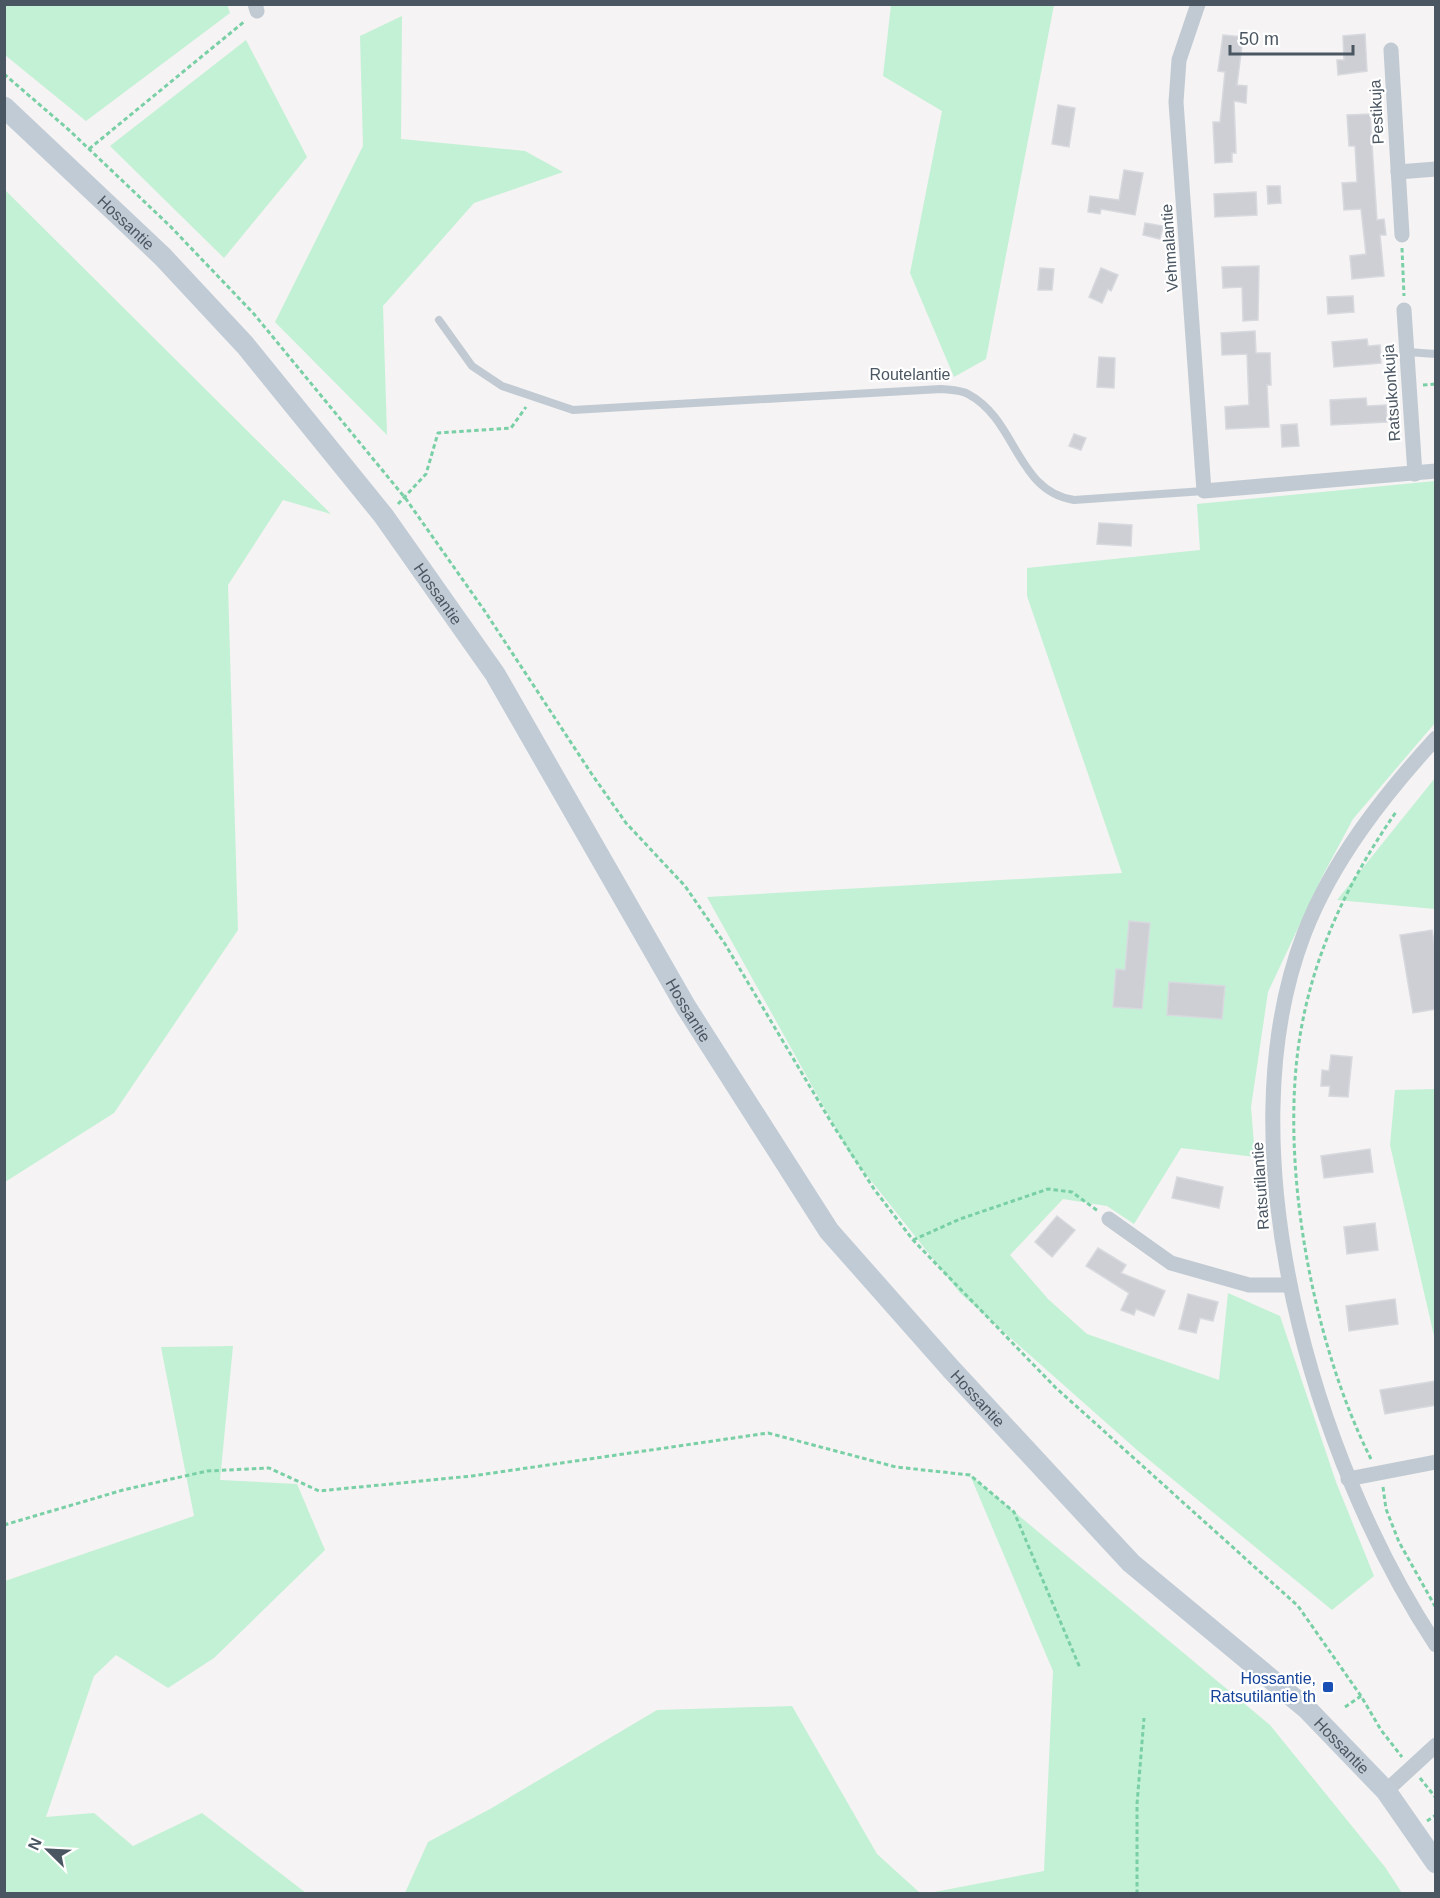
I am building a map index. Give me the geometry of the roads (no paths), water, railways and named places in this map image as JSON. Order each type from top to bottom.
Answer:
[{"type":"main road","name":"Hossantie","points":[[4,106],[163,257],[245,345],[383,515],[495,674],[686,1007],[829,1231],[951,1369],[1131,1563],[1307,1709],[1386,1791],[1436,1863]]},
{"type":"street","name":"Vehmalantie","points":[[1198,4],[1179,60],[1176,102],[1204,491]]},
{"type":"street","name":"Pestikuja","points":[[1391,50],[1402,235]]},
{"type":"street","points":[[1398,172],[1436,169]]},
{"type":"street","name":"Ratsukonkuja","points":[[1404,310],[1415,474]]},
{"type":"street","name":"Routelantie","points":[[1204,491],[1436,471]]},
{"type":"street","name":"Ratsutilantie","points":[[1436,738],[1401,777],[1346,853],[1304,933],[1282,1004],[1273,1065],[1274,1151],[1280,1229],[1298,1326],[1348,1479],[1388,1567],[1436,1645]]},
{"type":"street","points":[[1109,1219],[1170,1263],[1249,1285],[1290,1285]]},
{"type":"street","points":[[1348,1479],[1436,1462]]},
{"type":"street","points":[[1386,1791],[1436,1745]]},
{"type":"lane","name":"Routelantie","points":[[439,320],[472,366],[502,386],[573,410],[940,389],[966,393],[989,409],[1007,434],[1026,468],[1043,489],[1056,497],[1074,500],[1204,491]]},
{"type":"lane","points":[[1407,352],[1436,354]]},
{"type":"place","name":"Hossantie, Ratsutilantie th","points":[[1328,1687]]}]
